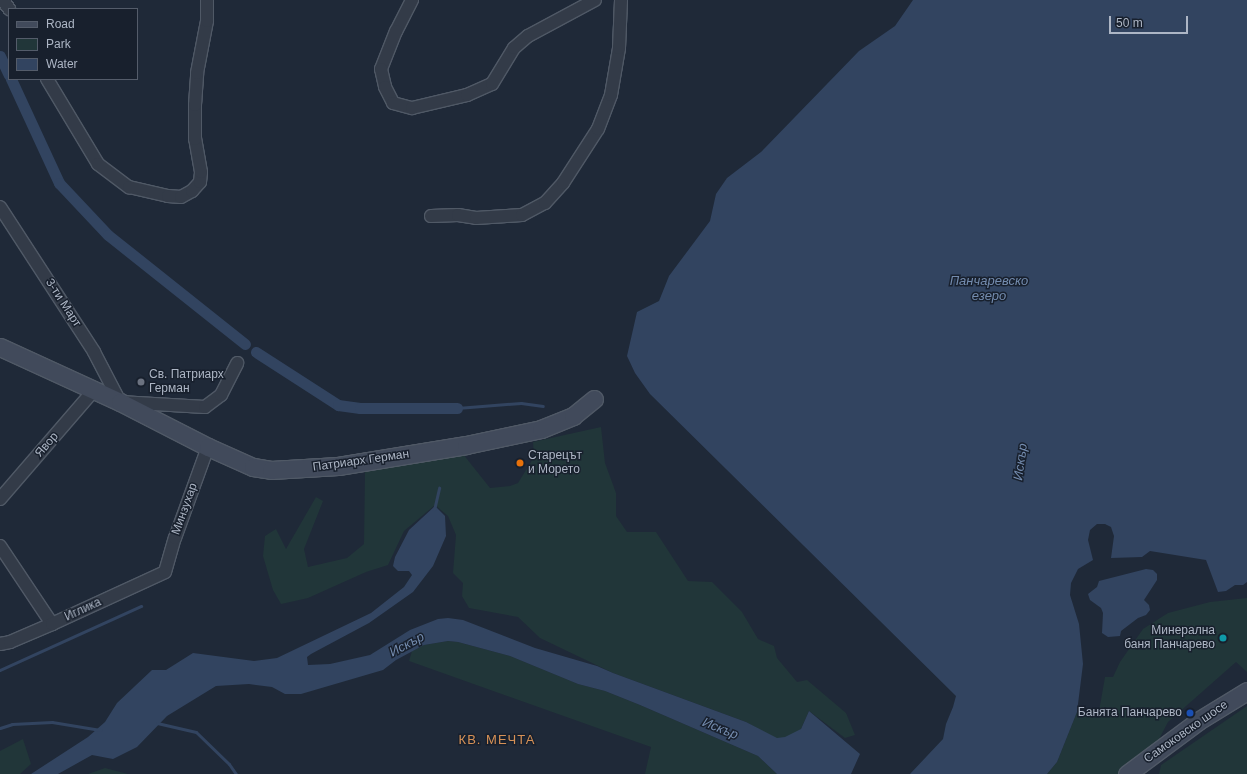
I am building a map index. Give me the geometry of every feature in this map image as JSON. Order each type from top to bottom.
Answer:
[{"type":"street","points":[[48,80],[98,164],[129,187],[168,196],[181,197],[192,191],[200,182],[201,172],[195,139],[195,105],[197,73],[207,21],[207,0]]},
{"type":"street","points":[[412,0],[396,31],[381,69],[385,87],[393,104],[412,108],[467,95],[492,84],[514,48],[528,36],[595,0]]},
{"type":"street","points":[[431,216],[458,215],[476,218],[522,215],[545,203],[563,183],[598,129],[611,95],[619,48],[621,0]]},
{"type":"street","name":"3-ти Март","points":[[0,207],[94,352],[120,402]]},
{"type":"street","name":"Патриарх Герман","points":[[0,347],[120,402],[208,447],[253,467],[271,470],[338,466],[466,445],[541,429],[574,416],[594,398]]},
{"type":"street","points":[[120,402],[205,407],[221,395],[237,363]]},
{"type":"street","name":"Явор","points":[[0,499],[94,390]]},
{"type":"street","name":"Минзухар","points":[[165,572],[175,538],[208,447]]},
{"type":"street","points":[[0,546],[52,624]]},
{"type":"street","name":"Иглика","points":[[0,644],[10,642],[52,624],[165,572]]},
{"type":"street","name":"Самоковско шосе","points":[[1127,774],[1198,721],[1247,691]]},
{"type":"green space","points":[[601,427],[605,463],[616,493],[616,516],[627,532],[656,532],[688,581],[712,582],[742,612],[758,639],[774,646],[777,658],[797,682],[807,680],[846,713],[855,735],[845,738],[809,711],[787,760],[769,735],[746,722],[613,673],[540,638],[518,617],[469,608],[462,596],[463,583],[453,573],[456,535],[448,516],[435,505],[404,531],[388,565],[366,572],[308,598],[281,604],[273,590],[263,556],[265,536],[276,529],[286,549],[316,497],[323,501],[304,549],[308,567],[347,558],[364,544],[365,472],[463,454],[490,488],[510,486],[518,483],[534,457],[533,442]]},
{"type":"green space","points":[[1247,598],[1247,672],[1236,662],[1168,722],[1157,743],[1118,774],[1047,774],[1057,762],[1077,712],[1098,717],[1105,677],[1113,677],[1120,662],[1143,629],[1168,613],[1210,602]]},
{"type":"green space","points":[[448,641],[458,642],[510,656],[578,684],[605,691],[640,705],[758,756],[777,774],[645,774],[651,747],[409,661],[412,651],[424,645]]},
{"type":"green space","points":[[1247,706],[1247,774],[1159,774],[1161,765]]},
{"type":"green space","points":[[23,739],[31,764],[20,774],[0,774],[0,751]]},
{"type":"green space","points":[[105,768],[128,774],[88,774]]},
{"type":"water","name":"Панчаревско езеро","points":[[913,0],[1247,0],[1247,582],[1243,585],[1235,585],[1226,591],[1218,592],[1206,560],[1150,551],[1142,557],[1111,558],[1114,536],[1111,527],[1105,524],[1097,524],[1090,530],[1088,540],[1093,560],[1078,569],[1071,583],[1070,595],[1079,624],[1083,664],[1077,712],[1057,762],[1047,774],[910,774],[943,739],[946,724],[956,696],[650,394],[635,373],[627,356],[637,312],[659,301],[669,276],[710,221],[716,194],[727,178],[761,152],[859,51],[895,26]]},
{"type":"water","name":"Искър","points":[[435,506],[445,516],[446,536],[433,566],[413,592],[369,623],[311,654],[307,657],[308,665],[330,664],[370,655],[410,630],[438,619],[448,618],[463,620],[535,648],[597,666],[746,722],[777,738],[785,737],[801,729],[809,711],[860,754],[851,774],[777,774],[758,756],[640,705],[605,691],[578,684],[510,656],[458,642],[448,641],[424,645],[396,660],[383,670],[301,694],[285,694],[272,687],[249,684],[216,686],[167,716],[137,747],[113,759],[92,755],[58,774],[31,774],[88,737],[105,722],[117,703],[152,670],[166,670],[193,653],[254,661],[277,658],[371,613],[404,587],[412,575],[409,571],[398,571],[393,566],[395,557],[409,530]]},
{"type":"water","points":[[1146,569],[1153,570],[1157,574],[1157,580],[1144,600],[1149,605],[1150,610],[1146,615],[1138,618],[1121,631],[1120,636],[1108,637],[1102,633],[1103,613],[1101,608],[1090,600],[1088,594],[1097,587],[1099,581]]},
{"type":"waterway","points":[[0,56],[8,73]]},
{"type":"waterway","points":[[11,80],[59,183],[108,235],[245,344]]},
{"type":"waterway","points":[[256,352],[338,405],[360,408],[457,408]]},
{"type":"waterway","points":[[457,408],[521,403],[543,406]]},
{"type":"waterway","points":[[434,510],[439,488]]},
{"type":"waterway","points":[[0,670],[141,606]]},
{"type":"waterway","points":[[0,728],[12,724],[52,722],[100,730]]},
{"type":"waterway","points":[[157,723],[196,732],[229,764],[236,774]]},
{"type":"place","name":"Св. Патриарх Герман","points":[[141,382]]},
{"type":"place","name":"Старецът и Морето","points":[[520,463]]},
{"type":"place","name":"Минерална баня Панчарево","points":[[1223,638]]},
{"type":"place","name":"Банята Панчарево","points":[[1190,713]]},
{"type":"district","name":"КВ. МЕЧТА","points":[[497,740]]}]
